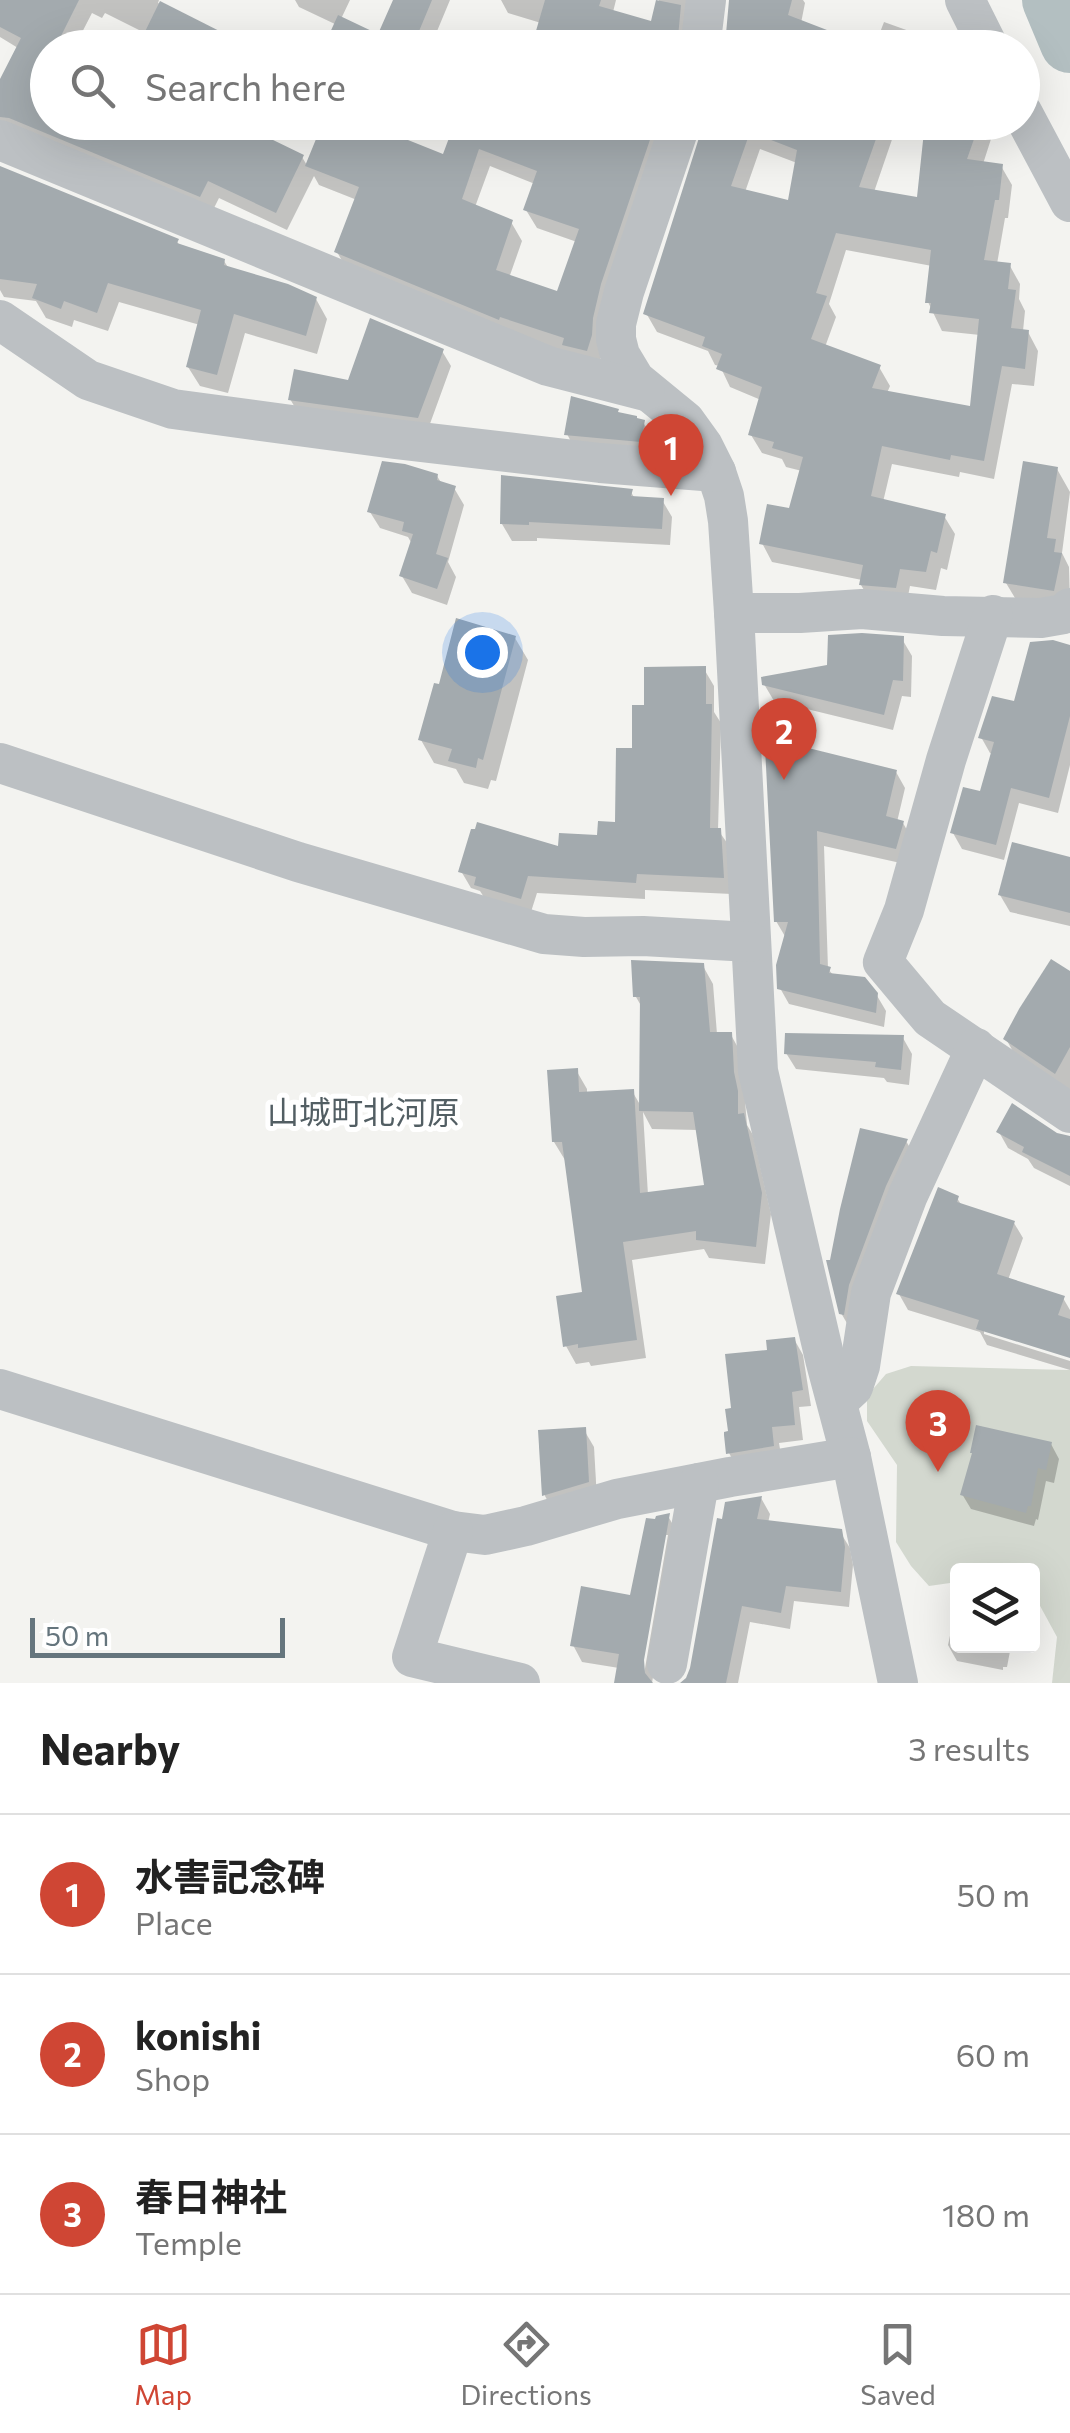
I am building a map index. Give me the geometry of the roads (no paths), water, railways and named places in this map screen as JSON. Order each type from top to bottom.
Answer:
[{"type":"street","points":[[702,30],[706,0]]},
{"type":"street","points":[[965,0],[980,30]]},
{"type":"street","points":[[0,140],[548,366],[646,391]]},
{"type":"street","points":[[675,140],[624,292],[616,339],[626,368],[646,391],[685,422],[703,446],[724,496],[734,613],[758,1071],[825,1359],[852,1457],[898,1683]]},
{"type":"street","points":[[1037,140],[1070,202]]},
{"type":"street","points":[[0,320],[88,380],[173,409],[395,439],[716,472]]},
{"type":"street","points":[[734,613],[862,609],[1041,618],[1064,614],[1070,608]]},
{"type":"street","points":[[993,615],[946,760],[904,910],[883,962],[930,1018],[1070,1113]]},
{"type":"street","points":[[0,764],[298,862],[544,934],[750,942]]},
{"type":"street","points":[[838,1400],[853,1387],[871,1294],[908,1195],[976,1048]]},
{"type":"street","points":[[0,1388],[453,1531],[485,1535],[617,1499],[852,1457]]},
{"type":"street","points":[[667,1664],[699,1483]]},
{"type":"street","points":[[453,1531],[412,1657],[520,1683]]},
{"type":"waterway","points":[[1052,0],[1070,43]]},
{"type":"place","name":"水害記念碑","points":[[671,496]]},
{"type":"place","name":"konishi","points":[[784,780]]},
{"type":"place","name":"春日神社","points":[[938,1472]]},
{"type":"district","name":"山城町北河原","points":[[363,1113]]}]
